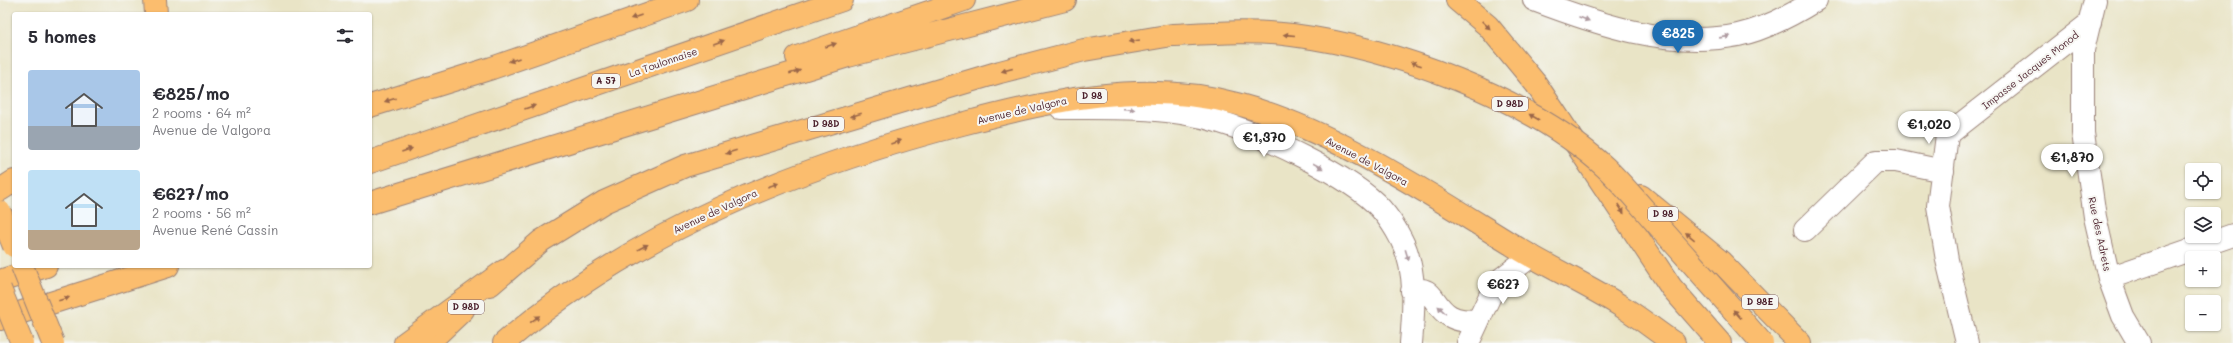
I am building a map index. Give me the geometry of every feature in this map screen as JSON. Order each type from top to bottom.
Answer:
[{"type":"main road","points":[[156,0],[156,12]]},
{"type":"main road","points":[[372,105],[492,68],[686,0]]},
{"type":"main road","name":"La Toulonnaise","points":[[372,161],[842,0]]},
{"type":"main road","points":[[372,201],[964,0]]},
{"type":"main road","points":[[372,201],[848,56],[1065,0]]},
{"type":"main road","points":[[1457,0],[1488,26],[1536,84],[1671,287],[1720,343]]},
{"type":"main road","name":"D 98D","points":[[428,343],[504,271],[541,241],[604,202],[685,166],[1000,72],[1084,50],[1172,35],[1251,33],[1290,34],[1342,43],[1432,69],[1505,101],[1557,131],[1605,168],[1762,343]]},
{"type":"main road","name":"Avenue de Valgora","points":[[504,343],[577,288],[635,251],[750,193],[910,137],[1020,108],[1078,97],[1143,93],[1192,96],[1237,104],[1297,125],[1358,155],[1432,196],[1531,256],[1622,306],[1674,343]]},
{"type":"main road","name":"D 98","points":[[1605,168],[1720,261]]},
{"type":"main road","points":[[0,190],[12,182]]},
{"type":"main road","points":[[0,212],[12,241]]},
{"type":"main road","points":[[0,224],[12,221]]},
{"type":"main road","name":"D 98E","points":[[1720,261],[1800,343]]},
{"type":"main road","points":[[23,268],[53,343]]},
{"type":"main road","points":[[0,281],[40,268]]},
{"type":"main road","points":[[0,319],[162,268]]},
{"type":"main road","points":[[405,343],[504,271]]},
{"type":"main road","points":[[0,289],[22,343]]},
{"type":"street","points":[[848,56],[1022,0]]},
{"type":"street","points":[[1534,0],[1593,22],[1658,36],[1706,40],[1739,35],[1774,23],[1816,0]]},
{"type":"street","name":"Rue des Adrets","points":[[2095,0],[2084,50],[2084,133],[2095,217],[2109,278],[2123,316],[2139,343]]},
{"type":"street","name":"Impasse Jacques Monod","points":[[1967,343],[1947,260],[1938,206],[1947,135],[2090,23]]},
{"type":"street","points":[[1020,108],[1106,108],[1170,112],[1216,120],[1267,141],[1343,179],[1380,208],[1401,239],[1407,252],[1410,264],[1412,291],[1413,317],[1411,343]]},
{"type":"street","points":[[1805,230],[1876,161],[1896,161],[1943,171]]},
{"type":"street","points":[[2109,278],[2233,235]]},
{"type":"street","points":[[1468,343],[1496,283],[1531,256]]},
{"type":"street","points":[[1412,291],[1422,288],[1426,290],[1438,307],[1455,319],[1478,321]]}]
